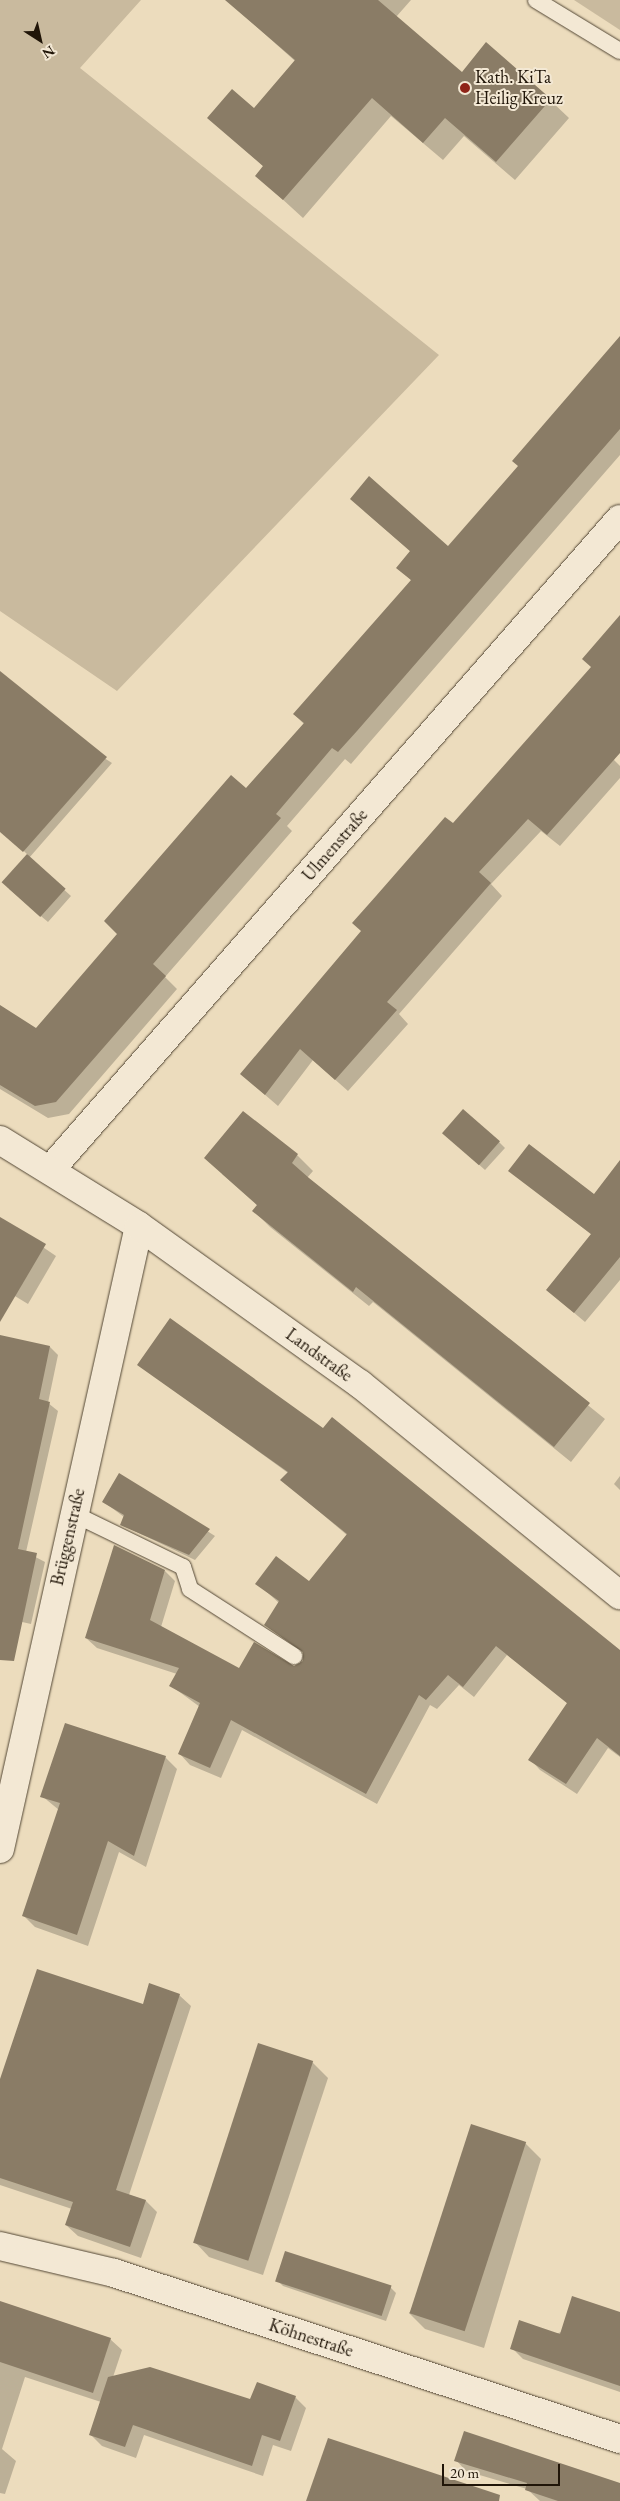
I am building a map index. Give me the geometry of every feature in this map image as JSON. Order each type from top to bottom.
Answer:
[{"type":"street","name":"Ulmenstraße","points":[[50,1170],[620,520]]},
{"type":"street","name":"Landstraße","points":[[0,1140],[139,1226],[360,1384],[620,1595]]},
{"type":"street","name":"Brüggenstraße","points":[[0,1850],[60,1573],[139,1226]]},
{"type":"street","name":"Köhnestraße","points":[[0,2246],[114,2273],[620,2439]]},
{"type":"lane","points":[[536,0],[620,51]]},
{"type":"lane","points":[[74,1514],[183,1567],[190,1589],[294,1656]]},
{"type":"shaded area","points":[[0,0],[141,0],[80,68],[439,355],[117,691],[0,611]]},
{"type":"shaded area","points":[[574,0],[620,0],[620,30]]},
{"type":"building","points":[[225,0],[378,0],[462,72],[486,42],[551,99],[496,162],[445,118],[423,143],[372,98],[283,200],[255,176],[263,166],[207,118],[232,89],[254,108],[295,60]]},
{"type":"building","points":[[620,336],[620,429],[357,731],[338,752],[332,748],[276,814],[281,818],[153,964],[166,976],[56,1102],[35,1106],[0,1085],[0,1005],[36,1028],[117,934],[104,921],[231,775],[246,788],[304,723],[293,714],[411,580],[396,568],[410,551],[350,499],[369,476],[448,546],[518,466],[512,461]]},
{"type":"building","points":[[620,615],[620,753],[547,835],[528,819],[479,872],[491,883],[387,1002],[397,1010],[335,1080],[300,1049],[265,1095],[240,1074],[361,931],[352,923],[445,817],[453,823],[591,667],[582,659]]},
{"type":"building","points":[[0,671],[107,757],[23,852],[0,832]]},
{"type":"building","points":[[27,854],[66,889],[40,917],[2,882]]},
{"type":"building","points":[[463,1109],[500,1141],[479,1165],[442,1133]]},
{"type":"building","points":[[243,1111],[298,1154],[292,1163],[309,1178],[590,1403],[554,1447],[356,1287],[353,1292],[252,1211],[257,1205],[204,1158]]},
{"type":"building","points":[[529,1144],[594,1194],[620,1160],[620,1257],[574,1313],[546,1290],[591,1234],[508,1171]]},
{"type":"building","points":[[0,1217],[46,1244],[0,1322]]},
{"type":"building","points":[[170,1318],[323,1428],[332,1417],[620,1650],[620,1756],[597,1738],[566,1784],[528,1760],[567,1703],[496,1646],[463,1687],[448,1675],[426,1700],[419,1695],[366,1794],[231,1720],[210,1768],[178,1754],[200,1703],[169,1686],[179,1668],[85,1638],[114,1545],[165,1570],[150,1620],[239,1668],[254,1642],[294,1666],[303,1661],[303,1652],[264,1625],[279,1601],[255,1584],[276,1556],[309,1581],[347,1534],[280,1480],[288,1472],[137,1365]]},
{"type":"building","points":[[0,1335],[50,1346],[39,1399],[50,1402],[18,1549],[37,1553],[14,1661],[0,1660]]},
{"type":"building","points":[[119,1473],[210,1529],[189,1555],[120,1525],[124,1515],[102,1502]]},
{"type":"building","points":[[65,1723],[166,1756],[134,1856],[108,1841],[77,1935],[22,1916],[60,1803],[40,1797]]},
{"type":"building","points":[[37,1969],[143,2004],[149,1983],[180,1994],[116,2190],[146,2200],[130,2247],[65,2225],[73,2202],[0,2178],[0,2079]]},
{"type":"building","points":[[258,2043],[313,2061],[248,2261],[193,2243]]},
{"type":"building","points":[[471,2124],[526,2142],[465,2331],[410,2313]]},
{"type":"building","points":[[285,2251],[392,2286],[382,2316],[275,2281]]},
{"type":"building","points":[[572,2296],[620,2312],[620,2386],[510,2349],[519,2320],[560,2334]]},
{"type":"building","points":[[0,2301],[111,2338],[93,2393],[0,2362]]},
{"type":"building","points":[[150,2367],[250,2399],[257,2382],[296,2396],[280,2441],[262,2435],[252,2466],[133,2425],[125,2447],[89,2435],[108,2377]]},
{"type":"building","points":[[464,2431],[620,2483],[620,2501],[558,2501],[525,2490],[527,2483],[454,2461]]},
{"type":"building","points":[[328,2438],[500,2495],[499,2501],[306,2501]]},
{"type":"place","name":"Kath. KiTa Heilig Kreuz","points":[[465,88]]}]
